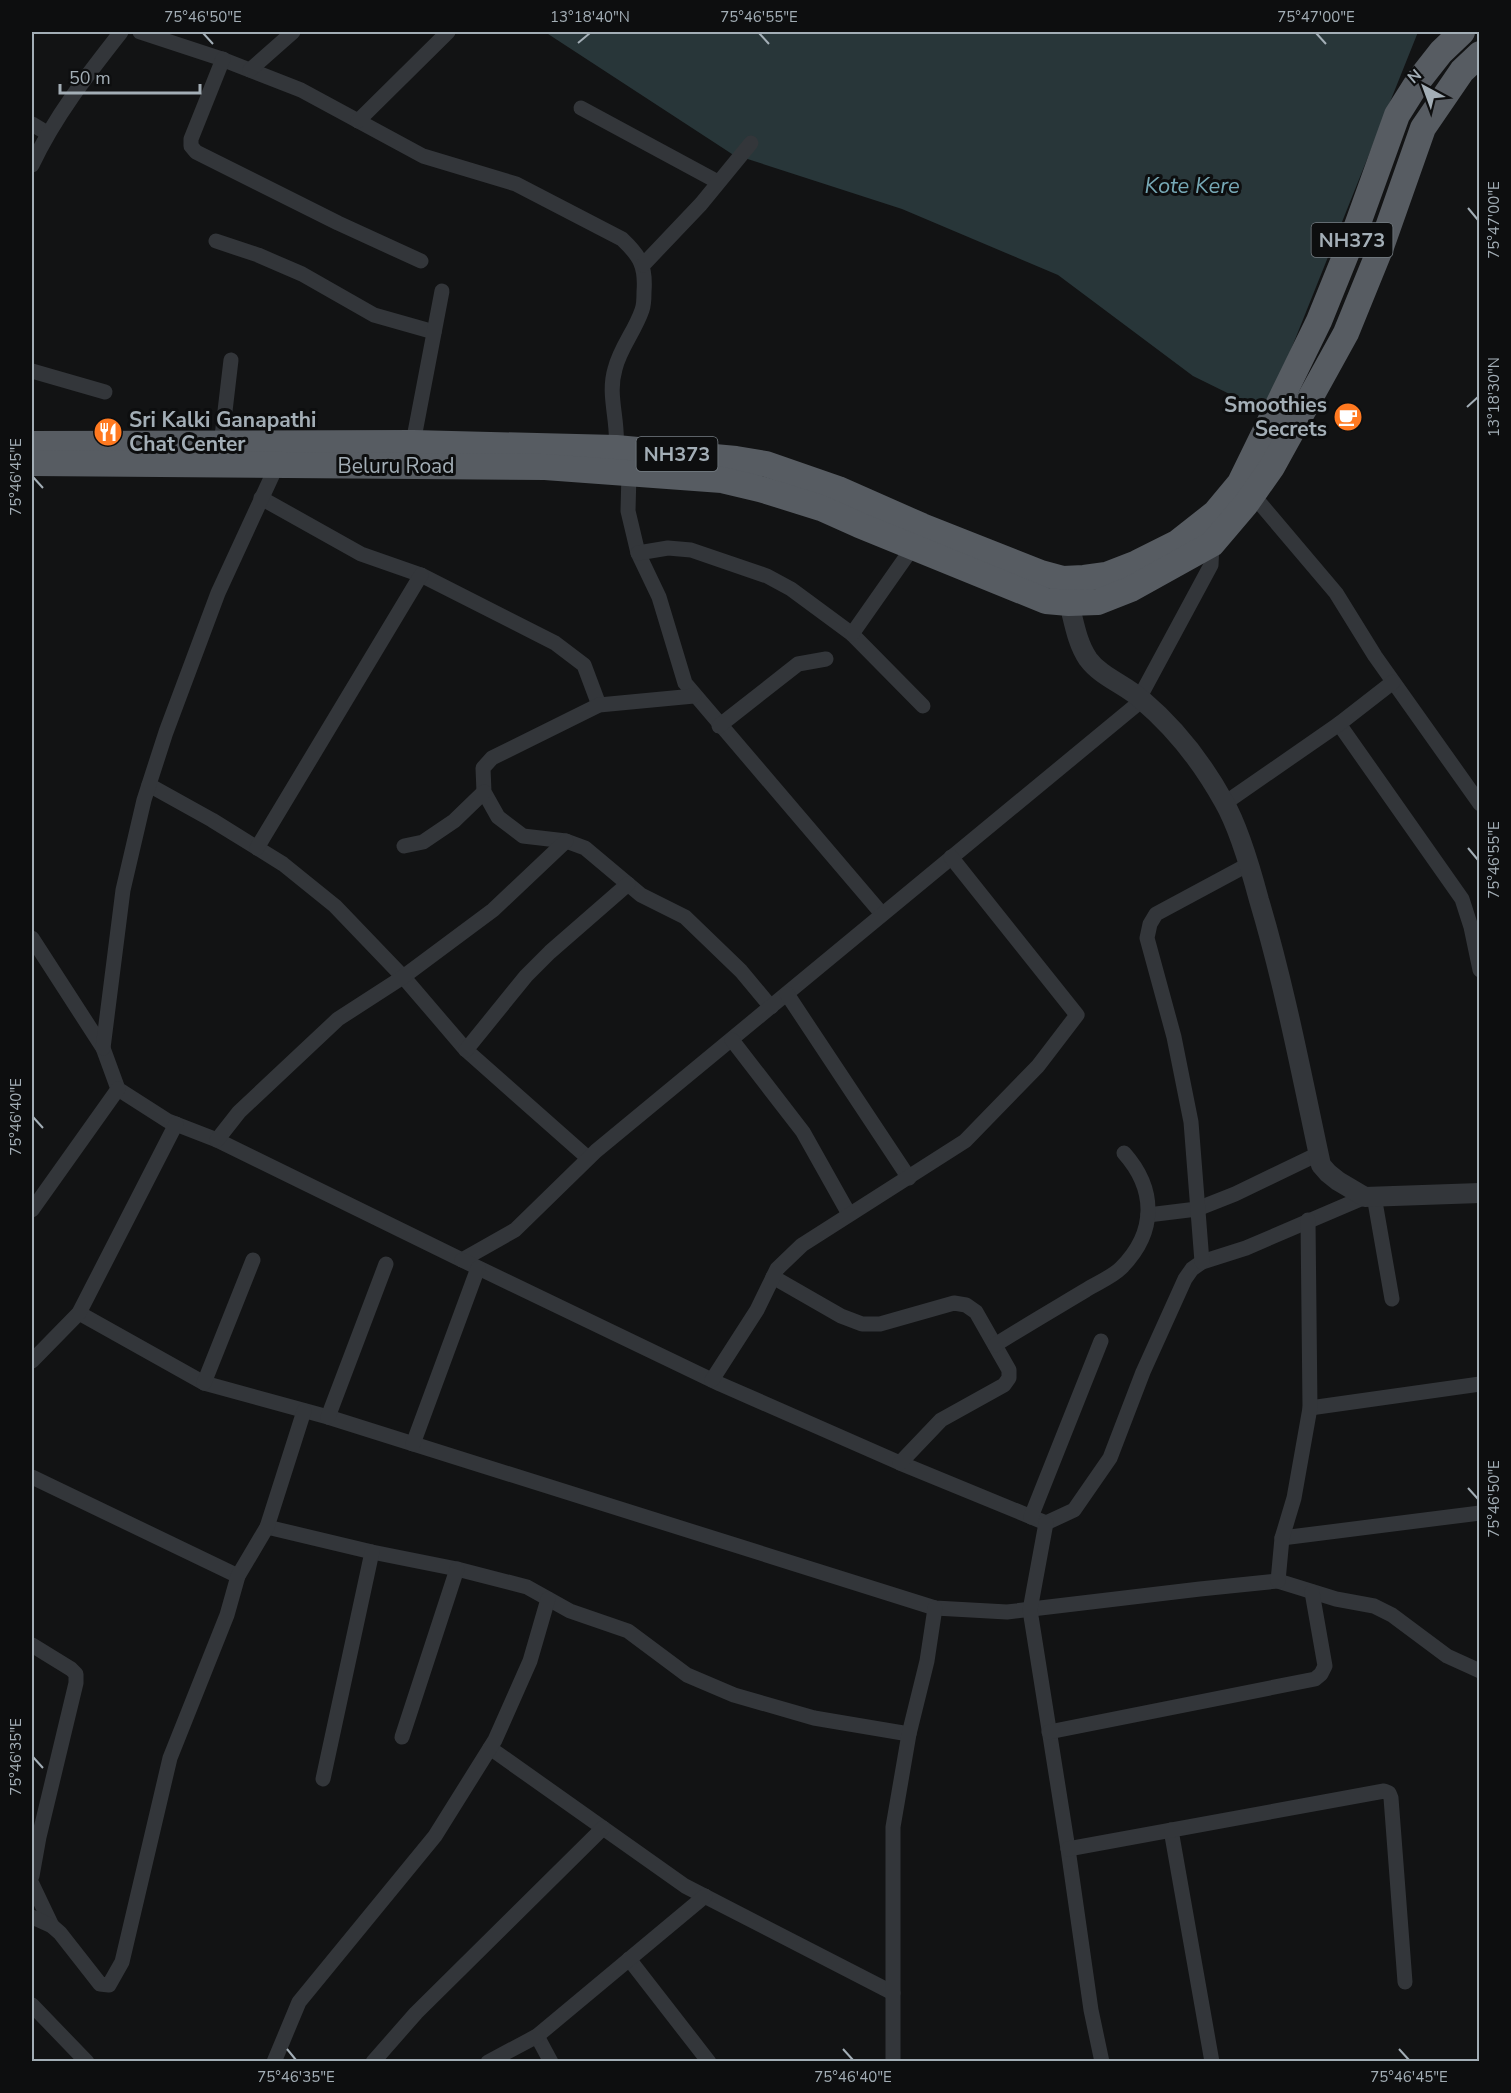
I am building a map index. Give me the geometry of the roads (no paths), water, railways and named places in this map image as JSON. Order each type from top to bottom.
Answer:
[{"type":"highway","name":"NH373","points":[[32,444],[413,443],[616,448],[736,459],[766,464],[838,489],[922,526],[1041,573],[1063,579],[1106,575],[1177,543],[1215,513],[1239,483],[1319,321],[1353,237],[1397,115],[1419,80],[1441,52],[1462,32]]},
{"type":"highway","name":"NH373","points":[[629,473],[722,480],[760,489],[821,508],[913,548],[1046,601],[1098,602],[1131,589],[1212,544],[1253,495],[1272,467],[1346,333],[1423,128],[1443,96],[1462,71],[1479,54]]},
{"type":"highway","name":"Beluru Road","points":[[32,463],[545,467],[629,473]]},
{"type":"street","points":[[32,165],[47,134],[88,73],[121,32]]},
{"type":"street","points":[[140,32],[223,59],[301,90],[423,156],[516,184],[622,239],[636,251],[643,265],[645,282],[643,309],[625,343],[615,369],[611,395],[618,431],[616,448]]},
{"type":"street","points":[[250,70],[293,32]]},
{"type":"street","points":[[358,121],[448,32]]},
{"type":"street","points":[[223,59],[191,139],[191,146],[196,152],[338,223],[421,261]]},
{"type":"street","points":[[580,108],[718,183]]},
{"type":"street","points":[[32,124],[47,134]]},
{"type":"street","points":[[643,265],[718,183],[751,143]]},
{"type":"street","points":[[216,241],[258,255],[302,274],[374,315],[434,332]]},
{"type":"street","points":[[413,443],[442,291]]},
{"type":"street","points":[[221,445],[231,360]]},
{"type":"street","points":[[32,371],[105,393]]},
{"type":"street","points":[[103,1048],[123,890],[149,785],[166,732],[218,593],[277,465]]},
{"type":"street","points":[[629,473],[628,512],[638,553],[659,597],[685,683],[719,726],[882,914]]},
{"type":"street","points":[[1253,495],[1336,593],[1393,682],[1479,804]]},
{"type":"street","points":[[261,498],[361,554],[422,575],[555,643],[584,665],[599,705]]},
{"type":"street","points":[[462,1260],[515,1230],[588,1158],[1135,706],[1211,565],[1212,544]]},
{"type":"street","points":[[638,553],[668,548],[691,550],[767,576],[791,589],[852,634],[923,706]]},
{"type":"street","points":[[852,634],[913,548]]},
{"type":"street","points":[[257,848],[422,575]]},
{"type":"street","points":[[1069,603],[1079,642],[1088,659],[1099,670],[1140,698],[1165,721],[1197,759],[1225,803],[1249,864],[1270,938],[1321,1165],[1328,1173],[1370,1196],[1392,1299]]},
{"type":"street","points":[[719,726],[798,664],[826,659]]},
{"type":"street","points":[[1225,803],[1339,724],[1393,682]]},
{"type":"street","points":[[694,696],[599,705],[492,758],[483,768],[484,792],[498,817],[523,836],[566,841],[585,848],[641,895],[685,917],[741,971],[771,1007]]},
{"type":"street","points":[[1339,724],[1462,899],[1471,927],[1479,970]]},
{"type":"street","points":[[149,785],[212,820],[283,864],[335,906],[403,977],[466,1050],[588,1158]]},
{"type":"street","points":[[404,846],[423,842],[454,821],[484,792]]},
{"type":"street","points":[[217,1140],[238,1112],[338,1019],[403,977],[493,910],[566,841]]},
{"type":"street","points":[[712,1380],[757,1310],[777,1269],[801,1245],[965,1141],[1038,1066],[1077,1015],[951,857]]},
{"type":"street","points":[[1202,1263],[1191,1122],[1174,1037],[1147,938],[1150,924],[1156,914],[1249,864]]},
{"type":"street","points":[[466,1050],[526,976],[628,884]]},
{"type":"street","points":[[32,938],[103,1048],[118,1089],[168,1121],[217,1140],[712,1380],[900,1463],[1046,1523],[1074,1510],[1110,1458],[1143,1372],[1185,1279],[1192,1269],[1370,1196],[1479,1193]]},
{"type":"street","points":[[787,994],[909,1178]]},
{"type":"street","points":[[732,1040],[804,1132],[849,1214]]},
{"type":"street","points":[[32,1210],[118,1089]]},
{"type":"street","points":[[32,1361],[79,1313],[176,1124]]},
{"type":"street","points":[[995,1345],[1120,1269],[1136,1249],[1147,1226],[1149,1204],[1137,1168],[1124,1153]]},
{"type":"street","points":[[1148,1215],[1197,1209],[1235,1194],[1318,1154]]},
{"type":"street","points":[[1278,1581],[1282,1538],[1294,1498],[1310,1408],[1308,1220]]},
{"type":"street","points":[[204,1383],[253,1260]]},
{"type":"street","points":[[328,1417],[386,1264]]},
{"type":"street","points":[[413,1444],[478,1268]]},
{"type":"street","points":[[773,1277],[841,1316],[862,1323],[880,1324],[954,1303],[966,1305],[976,1312],[1009,1370],[1009,1378],[1004,1385],[941,1420],[900,1463]]},
{"type":"street","points":[[79,1313],[204,1383],[328,1417],[935,1608],[1008,1612],[1278,1581],[1336,1599],[1374,1606],[1392,1615],[1447,1656],[1479,1671]]},
{"type":"street","points":[[1031,1517],[1101,1341]]},
{"type":"street","points":[[1310,1408],[1479,1384]]},
{"type":"street","points":[[32,1917],[52,1926],[60,1933],[98,1982],[109,1986],[112,1983],[122,1962],[170,1758],[227,1615],[238,1576],[267,1527],[304,1411]]},
{"type":"street","points":[[32,1477],[238,1576]]},
{"type":"street","points":[[1282,1538],[1479,1513]]},
{"type":"street","points":[[1046,1523],[1029,1610],[1068,1849],[1090,2010],[1102,2061]]},
{"type":"street","points":[[267,1527],[527,1587],[570,1611],[628,1631],[687,1675],[734,1695],[814,1718],[909,1734]]},
{"type":"street","points":[[323,1779],[372,1552]]},
{"type":"street","points":[[402,1737],[457,1569]]},
{"type":"street","points":[[1049,1732],[1315,1679],[1321,1674],[1324,1666],[1312,1592]]},
{"type":"street","points":[[274,2061],[299,2002],[435,1836],[490,1748],[530,1660],[548,1599]]},
{"type":"street","points":[[893,2061],[893,1827],[909,1734],[927,1661],[935,1608]]},
{"type":"street","points":[[32,1645],[72,1669],[76,1674],[76,1683],[32,1875]]},
{"type":"street","points":[[490,1748],[685,1886],[893,1993]]},
{"type":"street","points":[[1068,1849],[1384,1791],[1389,1793],[1391,1798],[1405,1982]]},
{"type":"street","points":[[373,2061],[416,2013],[603,1828]]},
{"type":"street","points":[[1171,1830],[1212,2061]]},
{"type":"street","points":[[32,1884],[52,1926]]},
{"type":"street","points":[[488,2061],[537,2036],[705,1896]]},
{"type":"street","points":[[629,1959],[709,2061]]},
{"type":"street","points":[[32,2004],[87,2061]]},
{"type":"street","points":[[537,2036],[551,2061]]},
{"type":"water","name":"Kote Kere","points":[[545,32],[1418,32],[1266,412],[1193,376],[1058,275],[902,209],[732,154]]},
{"type":"place","name":"Smoothies Secrets","points":[[1348,417]]},
{"type":"place","name":"Sri Kalki Ganapathi Chat Center","points":[[108,432]]}]
